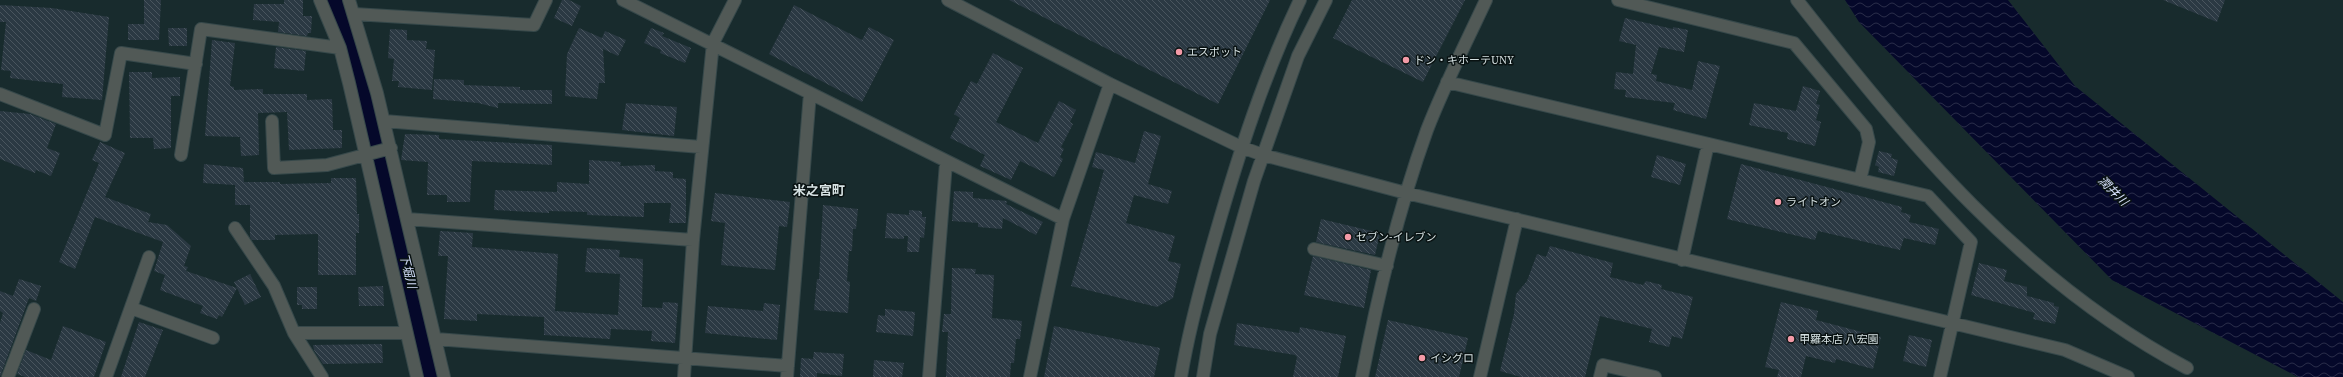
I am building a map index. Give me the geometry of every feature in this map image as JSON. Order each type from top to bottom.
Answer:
[{"type":"street","points":[[320,0],[340,48],[417,377]]},
{"type":"street","points":[[349,0],[391,148],[444,377]]},
{"type":"street","points":[[354,14],[534,25],[546,0]]},
{"type":"street","points":[[623,0],[713,43],[946,163],[1063,219]]},
{"type":"street","points":[[684,377],[701,147],[713,43],[734,0]]},
{"type":"street","points":[[948,0],[1110,84],[1241,147],[1263,156],[1406,193],[1682,260],[2065,350],[2128,377]]},
{"type":"street","points":[[1181,377],[1189,328],[1241,147],[1280,42],[1300,0]]},
{"type":"street","points":[[1203,377],[1210,334],[1223,284],[1263,156],[1298,56],[1326,0]]},
{"type":"street","points":[[1362,377],[1372,327],[1406,193],[1447,82],[1486,0]]},
{"type":"street","points":[[1618,0],[1655,4],[1794,43],[1866,129],[1869,142],[1860,180]]},
{"type":"street","points":[[1797,0],[1941,175],[2022,254],[2087,307],[2146,346],[2187,368]]},
{"type":"street","points":[[181,156],[201,29],[340,48]]},
{"type":"street","points":[[0,94],[105,135],[121,53],[196,64]]},
{"type":"street","points":[[1447,82],[1928,196],[1971,242],[1954,323],[1940,377]]},
{"type":"street","points":[[1030,377],[1063,219],[1110,84]]},
{"type":"street","points":[[436,339],[686,359],[787,372],[810,93]]},
{"type":"street","points":[[272,121],[274,168],[327,165],[391,148]]},
{"type":"street","points":[[384,121],[701,147]]},
{"type":"street","points":[[1682,260],[1708,144]]},
{"type":"street","points":[[929,377],[946,163]]},
{"type":"street","points":[[407,219],[693,240]]},
{"type":"street","points":[[1480,377],[1517,219]]},
{"type":"street","points":[[235,228],[274,286],[294,333],[322,377]]},
{"type":"street","points":[[1314,249],[1387,266]]},
{"type":"street","points":[[106,377],[149,257]]},
{"type":"street","points":[[131,308],[213,338]]},
{"type":"street","points":[[8,377],[34,309]]},
{"type":"street","points":[[294,333],[406,333]]},
{"type":"street","points":[[1600,377],[1602,365],[1655,377]]},
{"type":"water","name":"潤井川","points":[[1845,0],[2008,0],[2075,86],[2343,302],[2343,377],[2298,377],[2112,280],[1859,22]]},
{"type":"building","points":[[144,0],[161,0],[159,40],[128,40],[128,24],[144,24]]},
{"type":"building","points":[[284,0],[303,0],[303,16],[312,16],[311,33],[308,33],[307,36],[278,32],[279,22],[253,20],[254,4],[284,4]]},
{"type":"building","points":[[562,0],[569,0],[581,6],[572,26],[554,18]]},
{"type":"building","name":"エスポット","points":[[1009,0],[1270,0],[1218,104]]},
{"type":"building","name":"ドン・キホーテUNY","points":[[1352,0],[1465,0],[1423,82],[1333,38]]},
{"type":"building","points":[[2163,0],[2225,0],[2217,22]]},
{"type":"building","points":[[0,5],[52,8],[109,17],[102,100],[62,97],[63,84],[10,78],[11,71],[1,70],[6,22],[0,22]]},
{"type":"building","points":[[794,5],[862,40],[869,27],[894,40],[862,102],[769,54]]},
{"type":"building","points":[[1625,18],[1673,29],[1673,27],[1688,30],[1684,52],[1659,47],[1651,74],[1657,75],[1656,81],[1692,90],[1698,61],[1720,66],[1706,119],[1673,110],[1675,103],[1625,97],[1626,90],[1614,89],[1616,72],[1633,74],[1636,45],[1619,41]]},
{"type":"building","points":[[168,28],[187,28],[187,46],[169,46]]},
{"type":"building","points":[[579,28],[602,38],[605,31],[626,40],[618,56],[603,49],[605,83],[599,83],[597,99],[565,96],[567,54]]},
{"type":"building","points":[[651,28],[664,33],[662,36],[691,48],[685,63],[660,53],[661,50],[644,43]]},
{"type":"building","points":[[390,29],[407,30],[407,40],[427,41],[426,49],[435,50],[432,90],[398,87],[399,81],[392,81],[394,59],[388,58]]},
{"type":"building","points":[[212,40],[235,43],[230,86],[234,87],[234,90],[263,89],[263,94],[307,94],[307,100],[332,99],[333,130],[342,130],[342,148],[289,150],[287,112],[258,113],[259,155],[241,156],[240,137],[205,136]]},
{"type":"building","points":[[276,47],[306,51],[304,71],[274,68]]},
{"type":"building","points":[[993,53],[1023,68],[996,122],[1038,143],[1059,101],[1076,110],[1070,122],[1073,124],[1061,147],[1064,149],[1060,157],[1063,159],[1054,177],[1020,161],[1011,180],[980,166],[985,155],[950,138],[960,118],[954,114],[971,81],[977,84]]},
{"type":"building","points":[[129,72],[152,72],[152,78],[180,77],[180,96],[171,96],[171,148],[154,149],[153,138],[130,138]]},
{"type":"building","points":[[434,79],[464,80],[464,85],[520,87],[520,90],[552,90],[552,104],[498,103],[498,108],[478,103],[433,99]]},
{"type":"building","points":[[1803,86],[1820,91],[1816,104],[1820,105],[1816,120],[1821,122],[1815,146],[1787,139],[1788,133],[1749,125],[1754,103],[1796,111]]},
{"type":"building","points":[[626,103],[677,107],[674,136],[622,130]]},
{"type":"building","points":[[0,111],[30,114],[56,124],[47,148],[60,153],[51,176],[36,170],[35,173],[0,159]]},
{"type":"building","points":[[1144,131],[1161,136],[1148,184],[1172,191],[1168,204],[1134,195],[1126,223],[1175,236],[1168,261],[1181,264],[1173,298],[1157,307],[1071,286],[1104,170],[1092,167],[1096,152],[1135,163]]},
{"type":"building","points":[[405,134],[439,135],[439,139],[552,145],[552,165],[472,161],[470,202],[447,202],[447,195],[427,195],[428,162],[401,160]]},
{"type":"building","points":[[100,142],[125,153],[105,197],[151,214],[148,222],[167,225],[191,246],[184,266],[188,267],[186,271],[237,288],[222,317],[219,315],[217,319],[200,313],[203,306],[160,290],[165,275],[154,271],[163,242],[95,217],[75,269],[59,262],[99,163],[92,160]]},
{"type":"building","points":[[1879,151],[1892,154],[1891,158],[1898,160],[1894,176],[1878,172],[1879,167],[1875,165]]},
{"type":"building","points":[[1657,155],[1686,164],[1680,185],[1651,177]]},
{"type":"building","points":[[589,160],[621,162],[620,166],[655,165],[655,171],[673,172],[673,178],[686,179],[686,223],[669,223],[671,203],[644,203],[644,217],[587,215],[587,212],[549,211],[549,213],[494,210],[495,190],[557,192],[557,182],[589,184]]},
{"type":"building","points":[[204,164],[243,168],[244,182],[280,182],[280,184],[331,183],[331,178],[356,178],[359,233],[356,233],[356,275],[318,275],[318,234],[275,235],[275,240],[252,240],[250,237],[250,205],[235,205],[235,185],[203,183]]},
{"type":"building","points":[[1741,164],[1902,207],[1901,212],[1911,215],[1909,222],[1939,229],[1935,245],[1904,238],[1900,250],[1818,231],[1815,240],[1727,219]]},
{"type":"building","points":[[954,191],[973,192],[973,198],[1007,201],[1006,204],[1043,222],[1036,235],[1003,218],[1002,229],[978,227],[978,223],[952,221]]},
{"type":"building","points":[[715,193],[790,202],[787,227],[779,226],[775,270],[721,265],[725,223],[711,221]]},
{"type":"building","points":[[823,205],[858,209],[856,229],[853,229],[852,251],[849,251],[847,281],[850,282],[848,313],[814,310],[817,279],[819,279]]},
{"type":"building","points":[[909,210],[922,211],[922,217],[926,217],[924,238],[920,237],[919,252],[907,252],[908,236],[904,236],[904,239],[885,238],[887,213],[909,215]]},
{"type":"building","name":"セブン-イレブン","points":[[1321,219],[1380,233],[1375,255],[1316,242]]},
{"type":"building","points":[[440,231],[473,233],[472,247],[558,254],[555,311],[618,315],[620,274],[585,272],[587,248],[620,250],[619,257],[643,259],[642,307],[662,308],[663,302],[678,303],[675,343],[651,341],[652,331],[611,329],[610,339],[544,335],[544,317],[477,314],[477,321],[444,319],[448,256],[438,256]]},
{"type":"building","points":[[1550,246],[1613,263],[1610,277],[1643,285],[1646,281],[1662,285],[1661,289],[1693,297],[1682,339],[1672,336],[1669,347],[1649,342],[1652,329],[1600,316],[1585,377],[1521,377],[1500,371],[1514,314],[1516,294],[1527,281],[1537,254],[1546,257]]},
{"type":"building","points":[[1313,256],[1371,270],[1364,308],[1304,295]]},
{"type":"building","points":[[1979,263],[2007,270],[2004,281],[2027,287],[2027,296],[2054,303],[2054,306],[2059,307],[2055,324],[2033,319],[2035,313],[1971,295]]},
{"type":"building","points":[[952,268],[976,269],[975,274],[994,275],[992,318],[1022,321],[1020,339],[1016,339],[1014,363],[1011,363],[1010,377],[946,377],[948,332],[942,332],[944,314],[951,314]]},
{"type":"building","points":[[250,274],[261,297],[245,305],[234,282]]},
{"type":"building","points":[[19,279],[41,286],[36,301],[29,298],[0,377],[0,323],[3,313],[0,311],[0,291],[13,296]]},
{"type":"building","points":[[383,286],[384,306],[359,306],[358,287]]},
{"type":"building","points":[[297,287],[317,287],[317,309],[302,309],[302,305],[297,305]]},
{"type":"building","points":[[1781,302],[1818,311],[1816,320],[1881,337],[1873,369],[1836,359],[1835,363],[1806,356],[1801,377],[1777,377],[1779,370],[1765,367]]},
{"type":"building","points":[[764,303],[780,305],[777,340],[705,333],[708,306],[763,311]]},
{"type":"building","points":[[885,309],[915,312],[913,336],[876,332],[878,315],[885,316]]},
{"type":"building","name":"イシグロ","points":[[1388,320],[1468,338],[1459,377],[1375,377]]},
{"type":"building","points":[[139,322],[163,330],[145,377],[121,377]]},
{"type":"building","points":[[1237,323],[1299,333],[1300,327],[1346,336],[1338,377],[1293,377],[1297,357],[1295,355],[1234,345]]},
{"type":"building","points":[[63,326],[106,342],[94,377],[25,377],[17,374],[26,350],[51,360]]},
{"type":"building","points":[[1054,326],[1160,348],[1154,377],[1044,377]]},
{"type":"building","points":[[1909,335],[1932,340],[1926,367],[1903,361]]},
{"type":"building","points":[[382,344],[383,363],[323,364],[314,350],[313,345]]},
{"type":"building","points":[[814,352],[844,354],[842,376],[817,373],[817,377],[800,377],[801,358],[813,359]]},
{"type":"building","points":[[874,360],[904,363],[902,377],[873,377]]},
{"type":"waterway","name":"下堀川","points":[[336,0],[352,42],[376,137]]},
{"type":"waterway","name":"下堀川","points":[[382,164],[434,377]]},
{"type":"place","name":"エスポット","points":[[1179,52]]},
{"type":"place","name":"ドン・キホーテUNY","points":[[1406,60]]},
{"type":"place","name":"ライトオン","points":[[1778,202]]},
{"type":"place","name":"セブン-イレブン","points":[[1348,237]]},
{"type":"place","name":"甲羅本店 八宏園","points":[[1791,339]]},
{"type":"place","name":"イシグロ","points":[[1422,358]]},
{"type":"district","name":"米之宮町","points":[[819,190]]}]
